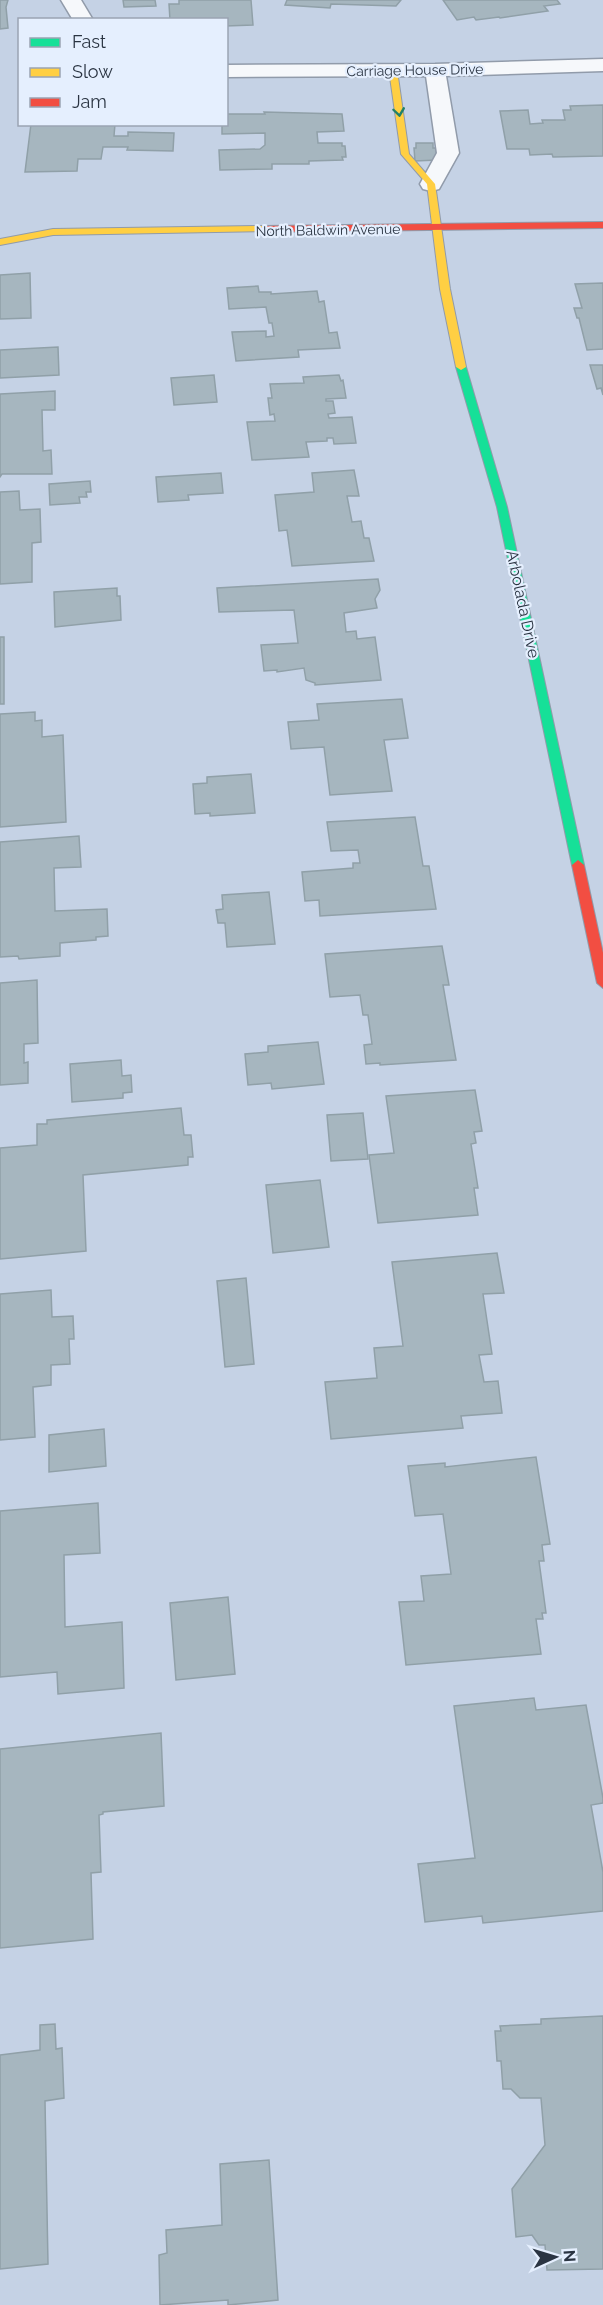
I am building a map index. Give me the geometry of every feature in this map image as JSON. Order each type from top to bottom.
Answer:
[{"type":"street","points":[[71,0],[82,18]]},
{"type":"street","name":"Carriage House Drive","points":[[228,71],[435,70],[603,65]]},
{"type":"street","points":[[393,70],[405,154],[431,184],[448,153],[435,70]]},
{"type":"street","name":"Arbolada Drive","points":[[431,184],[444,289],[463,375],[501,507],[593,886],[603,983]]},
{"type":"street","name":"North Baldwin Avenue","points":[[10,225],[52,232],[603,225]]},
{"type":"street","name":"North Baldwin Avenue","points":[[0,242],[52,232]]},
{"type":"building","points":[[0,0],[8,0],[6,7],[8,28],[0,29]]},
{"type":"building","points":[[123,0],[155,0],[156,6],[124,7]]},
{"type":"building","points":[[179,0],[251,0],[253,25],[228,26],[228,18],[170,18],[169,4],[179,4]]},
{"type":"building","points":[[287,0],[401,0],[396,6],[331,4],[330,8],[285,5]]},
{"type":"building","points":[[443,0],[557,0],[560,4],[544,6],[548,11],[500,18],[476,20],[474,17],[457,20]]},
{"type":"building","points":[[603,105],[603,156],[553,157],[552,154],[530,155],[529,149],[507,149],[500,111],[528,110],[530,124],[543,123],[542,120],[565,120],[563,110],[571,110],[570,106]]},
{"type":"building","points":[[264,112],[342,114],[344,131],[317,132],[318,143],[342,143],[342,146],[345,146],[346,157],[342,157],[343,160],[309,161],[309,164],[272,164],[272,169],[220,170],[219,150],[260,149],[265,145],[265,133],[222,134],[222,126],[228,126],[228,114],[265,114]]},
{"type":"building","points":[[31,126],[115,126],[114,136],[128,136],[128,132],[174,133],[173,151],[103,147],[101,159],[78,159],[77,171],[25,172]]},
{"type":"building","points":[[416,143],[433,143],[437,160],[415,161]]},
{"type":"building","points":[[30,273],[31,318],[0,319],[0,275]]},
{"type":"building","points":[[603,283],[603,349],[587,350],[579,318],[574,308],[582,308],[575,284]]},
{"type":"building","points":[[258,286],[259,292],[271,292],[271,294],[317,291],[319,302],[324,301],[329,333],[337,332],[340,348],[298,350],[299,357],[236,361],[232,332],[266,331],[266,337],[274,336],[266,307],[229,309],[227,288]]},
{"type":"building","points":[[58,347],[59,375],[0,378],[0,350]]},
{"type":"building","points":[[590,365],[603,365],[603,395],[601,388],[597,389]]},
{"type":"building","points":[[214,375],[217,402],[174,405],[171,378]]},
{"type":"building","points":[[339,375],[341,381],[343,380],[346,398],[326,399],[326,401],[333,401],[335,413],[328,414],[329,418],[352,417],[356,443],[334,444],[333,438],[327,438],[327,441],[306,442],[309,457],[252,460],[247,422],[275,421],[274,414],[270,415],[268,398],[272,398],[270,384],[304,383],[303,377]]},
{"type":"building","points":[[55,391],[55,410],[42,410],[43,451],[51,450],[52,474],[2,474],[0,477],[0,394]]},
{"type":"building","points":[[354,470],[359,496],[347,496],[352,522],[361,521],[364,538],[369,538],[374,561],[292,566],[287,530],[279,531],[275,495],[314,492],[312,473]]},
{"type":"building","points":[[221,473],[223,493],[188,495],[189,500],[158,502],[156,477]]},
{"type":"building","points":[[90,481],[91,492],[86,492],[87,497],[79,497],[80,503],[50,505],[49,484]]},
{"type":"building","points":[[19,491],[20,510],[40,509],[41,542],[32,543],[32,582],[0,584],[0,492]]},
{"type":"building","points":[[378,579],[380,590],[375,599],[377,608],[344,613],[346,632],[356,631],[357,639],[375,637],[381,680],[315,685],[306,680],[304,668],[277,672],[277,670],[264,671],[261,645],[298,643],[294,610],[219,612],[217,588]]},
{"type":"building","points":[[117,588],[117,596],[120,596],[121,620],[55,627],[54,592]]},
{"type":"building","points":[[0,637],[4,637],[4,704],[0,704]]},
{"type":"building","points":[[402,699],[408,738],[384,740],[392,791],[330,795],[324,747],[291,749],[288,722],[319,720],[317,704]]},
{"type":"building","points":[[35,712],[35,721],[42,720],[42,737],[63,735],[66,822],[0,827],[0,714]]},
{"type":"building","points":[[251,774],[255,813],[210,816],[210,813],[195,814],[193,784],[207,783],[207,777]]},
{"type":"building","points":[[415,817],[423,866],[429,866],[436,909],[320,916],[319,900],[305,901],[302,872],[353,868],[353,863],[360,863],[358,850],[331,851],[327,822]]},
{"type":"building","points":[[79,836],[81,867],[54,868],[55,911],[107,909],[108,936],[96,937],[96,940],[60,943],[60,956],[19,959],[18,956],[0,957],[0,842]]},
{"type":"building","points":[[269,892],[275,944],[227,947],[225,923],[218,923],[216,910],[223,909],[222,895]]},
{"type":"building","points":[[442,946],[449,985],[443,985],[456,1060],[366,1064],[364,1045],[372,1044],[368,1015],[363,1015],[360,995],[330,997],[325,954]]},
{"type":"building","points":[[37,980],[38,1043],[24,1044],[24,1063],[28,1062],[28,1083],[0,1085],[0,983]]},
{"type":"building","points":[[318,1042],[324,1084],[272,1089],[271,1083],[248,1085],[245,1054],[268,1052],[268,1046]]},
{"type":"building","points":[[121,1060],[122,1076],[131,1075],[132,1092],[123,1093],[123,1098],[72,1102],[70,1064]]},
{"type":"building","points":[[475,1090],[482,1131],[474,1132],[476,1143],[471,1144],[478,1188],[474,1188],[478,1215],[378,1223],[369,1155],[394,1153],[386,1096]]},
{"type":"building","points":[[181,1108],[184,1135],[191,1135],[193,1157],[188,1157],[188,1165],[83,1175],[86,1251],[0,1259],[0,1148],[37,1145],[37,1124],[47,1124],[47,1120]]},
{"type":"building","points":[[363,1113],[368,1159],[331,1161],[327,1115]]},
{"type":"building","points":[[320,1180],[329,1247],[273,1253],[266,1185]]},
{"type":"building","points":[[497,1253],[504,1293],[483,1294],[492,1354],[479,1355],[484,1382],[498,1381],[502,1413],[461,1416],[463,1428],[331,1439],[325,1382],[377,1378],[374,1348],[403,1346],[392,1262]]},
{"type":"building","points":[[246,1278],[254,1364],[225,1367],[217,1281]]},
{"type":"building","points":[[51,1290],[52,1317],[73,1316],[74,1339],[69,1339],[70,1364],[51,1365],[51,1385],[33,1387],[35,1437],[0,1440],[0,1294]]},
{"type":"building","points":[[104,1429],[106,1466],[49,1472],[49,1435]]},
{"type":"building","points":[[536,1457],[550,1544],[542,1545],[544,1561],[539,1561],[546,1613],[542,1613],[543,1619],[536,1619],[541,1654],[406,1665],[399,1602],[424,1601],[421,1576],[451,1574],[443,1514],[415,1516],[408,1466],[445,1463],[445,1467]]},
{"type":"building","points":[[98,1503],[100,1553],[64,1555],[65,1627],[122,1622],[124,1688],[58,1694],[57,1672],[0,1677],[0,1511]]},
{"type":"building","points":[[228,1597],[235,1674],[176,1680],[170,1603]]},
{"type":"building","points":[[534,1698],[536,1710],[586,1705],[603,1798],[603,1803],[591,1805],[603,1872],[603,1911],[483,1923],[482,1916],[425,1922],[418,1864],[475,1858],[454,1706]]},
{"type":"building","points":[[161,1733],[164,1806],[103,1812],[99,1815],[101,1872],[91,1873],[93,1939],[0,1948],[0,1749]]},
{"type":"building","points":[[603,2016],[603,2269],[547,2270],[545,2245],[539,2245],[532,2235],[516,2237],[512,2189],[545,2145],[541,2098],[520,2098],[511,2089],[503,2089],[501,2061],[497,2061],[495,2031],[501,2031],[500,2026],[541,2024],[541,2019]]},
{"type":"building","points":[[55,2024],[56,2049],[62,2048],[64,2098],[45,2101],[48,2264],[0,2269],[0,2055],[40,2050],[40,2025]]},
{"type":"building","points":[[269,2160],[278,2300],[228,2305],[228,2300],[160,2305],[159,2255],[167,2253],[166,2230],[222,2225],[220,2164]]},
{"type":"traffic: fast","points":[[461,367],[502,507],[578,865]]},
{"type":"traffic: slow","points":[[393,70],[405,154],[431,184],[445,289],[461,367]]},
{"type":"traffic: slow","points":[[0,242],[53,232],[264,229]]},
{"type":"traffic: jam","points":[[264,229],[603,225]]},
{"type":"traffic: jam","points":[[578,865],[603,983]]}]
